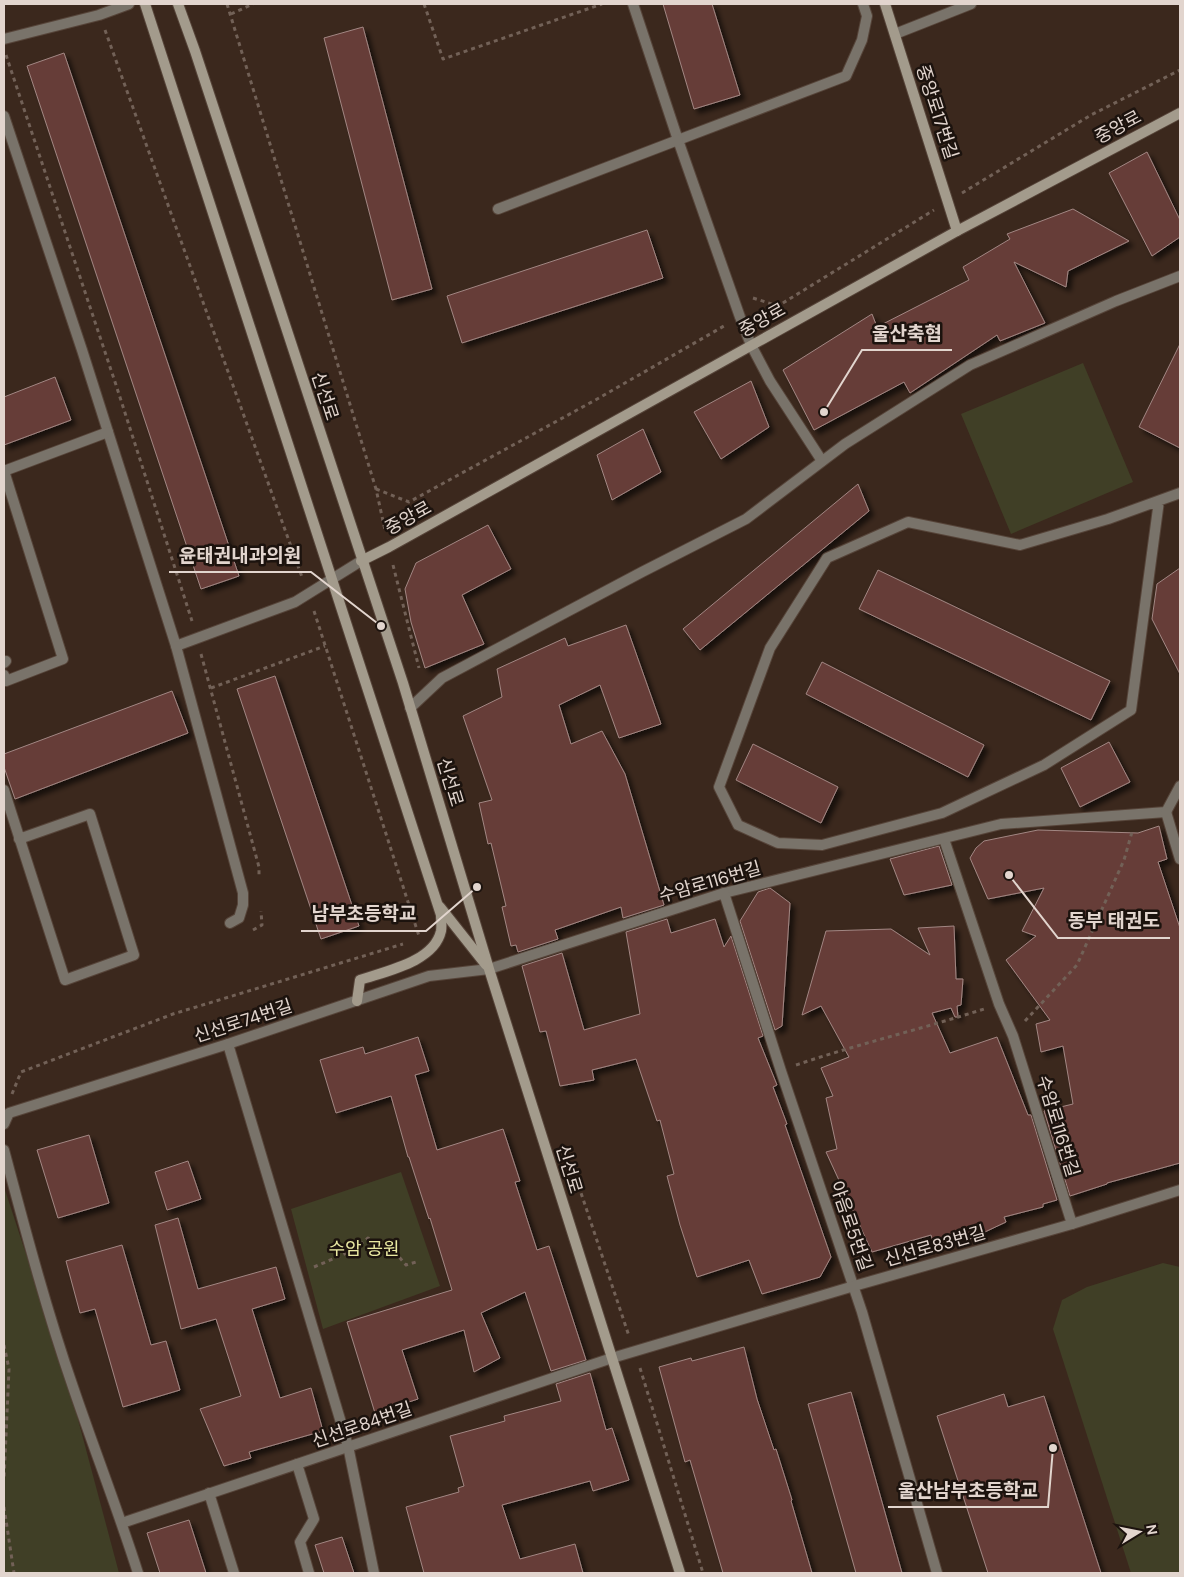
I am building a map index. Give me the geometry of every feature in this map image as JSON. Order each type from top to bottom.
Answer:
[{"type":"main road","points":[[145,4],[441,915],[441,931],[434,947],[416,961],[360,980],[358,1000]]},
{"type":"main road","name":"신선로","points":[[178,4],[410,708],[489,969],[680,1573]]},
{"type":"main road","name":"중앙로17번길","points":[[885,4],[957,231]]},
{"type":"main road","name":"중앙로","points":[[361,561],[957,231],[1180,113]]},
{"type":"main road","points":[[438,904],[489,969]]},
{"type":"street","points":[[4,40],[129,4]]},
{"type":"street","points":[[633,4],[678,140],[751,345],[770,381],[822,461]]},
{"type":"street","points":[[498,209],[846,76],[862,40],[867,16],[863,4]]},
{"type":"street","points":[[895,34],[971,4]]},
{"type":"street","points":[[4,116],[176,646],[243,893],[243,905],[239,918],[230,923]]},
{"type":"street","points":[[410,708],[442,678],[746,519],[846,444],[970,365],[1116,301],[1180,276]]},
{"type":"street","points":[[4,675],[6,681],[63,659],[4,471],[108,432]]},
{"type":"street","points":[[1159,501],[1132,710],[1044,765],[942,813],[822,845],[778,843],[738,825],[719,787],[770,648],[828,558],[908,522],[1020,545],[1108,519],[1180,493]]},
{"type":"street","points":[[176,646],[294,602],[361,561]]},
{"type":"street","points":[[1180,786],[1166,812],[1180,859]]},
{"type":"street","points":[[4,790],[18,839],[65,980],[134,955],[90,814],[18,839]]},
{"type":"street","name":"수암로116번길","points":[[489,969],[724,892],[1001,824],[1166,812]]},
{"type":"street","name":"수암로116번길","points":[[944,839],[999,1004],[1013,1036],[1072,1224]]},
{"type":"street","name":"야음로5번길","points":[[724,892],[781,1071],[854,1286],[937,1573]]},
{"type":"street","name":"신선로74번길","points":[[4,1124],[9,1113],[228,1044],[429,976],[489,969]]},
{"type":"street","points":[[228,1044],[348,1446],[374,1573]]},
{"type":"street","points":[[4,1150],[72,1385],[138,1573]]},
{"type":"street","name":"신선로83번길","points":[[612,1358],[634,1350],[1072,1224],[1180,1190]]},
{"type":"street","name":"신선로84번길","points":[[122,1523],[612,1358]]},
{"type":"street","points":[[297,1464],[314,1519],[300,1542],[309,1573]]},
{"type":"street","points":[[209,1493],[234,1573]]},
{"type":"path","points":[[227,4],[376,489],[425,694]]},
{"type":"path","points":[[231,14],[253,4]]},
{"type":"path","points":[[424,4],[443,60],[602,4]]},
{"type":"path","points":[[376,489],[409,502],[600,398],[740,317],[748,296],[778,306],[1092,115],[1180,70]]},
{"type":"path","points":[[211,688],[325,646]]},
{"type":"path","points":[[1013,1036],[1032,1012],[1076,965],[1124,860],[1137,814]]},
{"type":"path","points":[[781,1071],[831,1053],[934,1025],[999,1004]]},
{"type":"path","points":[[574,1171],[634,1350],[703,1573]]},
{"type":"path","points":[[297,1275],[354,1250],[368,1238],[394,1251],[406,1265],[416,1262]]},
{"type":"path","points":[[354,1250],[358,1261]]},
{"type":"path","points":[[4,1345],[9,1369],[4,1480]]},
{"type":"path","points":[[4,1506],[14,1573]]},
{"type":"green space","points":[[1083,363],[1133,482],[1011,534],[961,414]]},
{"type":"green space","name":"수암 공원","points":[[401,1172],[440,1286],[323,1329],[291,1209]]},
{"type":"green space","points":[[4,1187],[68,1382],[119,1573],[4,1573]]},
{"type":"green space","points":[[1163,1263],[1180,1267],[1180,1573],[1131,1573],[1053,1329],[1062,1300],[1087,1287]]},
{"type":"building","points":[[663,4],[712,4],[740,95],[694,109]]},
{"type":"building","points":[[363,27],[432,289],[392,300],[324,38]]},
{"type":"building","points":[[64,53],[239,576],[201,589],[27,66]]},
{"type":"building","points":[[1147,152],[1180,220],[1180,237],[1152,256],[1109,173]]},
{"type":"building","points":[[1073,209],[1129,241],[1068,271],[1066,287],[1014,262],[1045,323],[1000,341],[997,335],[910,393],[904,382],[814,430],[783,370],[872,314],[877,327],[969,280],[963,267],[1010,239],[1007,234]]},
{"type":"building","points":[[647,230],[663,278],[462,343],[447,296]]},
{"type":"building","points":[[1180,344],[1180,448],[1139,427]]},
{"type":"building","points":[[55,377],[71,420],[4,445],[4,397]]},
{"type":"building","points":[[751,381],[769,427],[721,459],[694,412]]},
{"type":"building","points":[[643,429],[661,472],[612,500],[597,455]]},
{"type":"building","points":[[858,484],[869,511],[700,650],[683,629]]},
{"type":"building","points":[[488,525],[511,569],[462,595],[484,644],[425,668],[411,622],[405,589],[416,563]]},
{"type":"building","points":[[1180,568],[1180,674],[1152,619],[1157,584]]},
{"type":"building","points":[[878,570],[1110,681],[1091,720],[859,609]]},
{"type":"building","points":[[626,625],[661,724],[619,738],[600,685],[559,705],[571,744],[602,731],[625,774],[664,905],[623,918],[621,907],[555,930],[558,939],[518,952],[516,945],[511,946],[502,907],[506,906],[491,843],[488,844],[479,803],[492,800],[463,716],[502,697],[497,669],[565,638],[568,646]]},
{"type":"building","points":[[822,662],[984,745],[968,777],[806,694]]},
{"type":"building","points":[[275,676],[359,926],[321,939],[237,689]]},
{"type":"building","points":[[172,691],[188,733],[15,799],[4,767],[4,754]]},
{"type":"building","points":[[1109,742],[1130,782],[1080,807],[1061,768]]},
{"type":"building","points":[[753,744],[838,787],[821,823],[736,780]]},
{"type":"building","points":[[1159,826],[1167,859],[1158,862],[1180,928],[1180,1163],[1107,1183],[1070,1196],[1044,1111],[1073,1104],[1063,1046],[1041,1052],[1036,1024],[1050,1020],[1006,960],[1036,936],[1022,931],[1044,888],[988,899],[970,858],[976,848],[984,841],[1038,830],[1138,833]]},
{"type":"building","points":[[939,846],[952,885],[904,895],[890,859]]},
{"type":"building","points":[[770,888],[790,903],[782,1026],[775,1030],[740,921],[758,892]]},
{"type":"building","points":[[667,919],[671,933],[715,919],[724,947],[731,936],[763,1036],[758,1038],[777,1085],[773,1087],[831,1257],[820,1277],[762,1294],[749,1260],[697,1277],[667,1176],[674,1174],[660,1120],[657,1121],[636,1059],[592,1070],[594,1080],[560,1086],[546,1031],[540,1032],[522,966],[562,953],[584,1030],[640,1014],[626,932]]},
{"type":"building","points":[[954,926],[956,979],[963,979],[961,1005],[957,1006],[958,1017],[955,1017],[951,1008],[932,1013],[950,1053],[997,1037],[1028,1115],[1031,1115],[1057,1200],[1043,1204],[1043,1207],[1004,1217],[1006,1222],[970,1239],[969,1233],[934,1245],[931,1235],[872,1252],[826,1152],[837,1149],[826,1098],[833,1096],[821,1068],[849,1057],[821,1006],[802,1015],[826,931],[891,929],[930,955],[918,928]]},
{"type":"building","points":[[418,1037],[429,1071],[415,1075],[437,1150],[503,1129],[520,1181],[515,1182],[537,1250],[549,1246],[586,1360],[551,1371],[525,1292],[481,1313],[500,1358],[474,1372],[464,1330],[402,1350],[418,1399],[375,1413],[347,1322],[452,1290],[430,1218],[408,1157],[391,1096],[336,1113],[320,1060],[363,1047],[365,1054]]},
{"type":"building","points":[[89,1135],[109,1203],[58,1218],[37,1150]]},
{"type":"building","points":[[188,1161],[201,1199],[167,1210],[155,1172]]},
{"type":"building","points":[[178,1218],[198,1289],[276,1267],[285,1299],[252,1309],[280,1398],[311,1388],[323,1431],[249,1452],[251,1458],[224,1466],[200,1409],[241,1396],[216,1319],[181,1329],[155,1225]]},
{"type":"building","points":[[122,1245],[151,1345],[166,1341],[180,1390],[123,1407],[95,1309],[80,1313],[66,1261]]},
{"type":"building","points":[[744,1347],[757,1399],[774,1450],[776,1449],[812,1573],[723,1573],[690,1460],[685,1462],[659,1367],[691,1358],[692,1361]]},
{"type":"building","points":[[590,1373],[606,1430],[612,1428],[629,1480],[593,1491],[590,1481],[502,1505],[520,1559],[575,1544],[583,1573],[424,1573],[406,1507],[459,1492],[458,1488],[464,1486],[450,1436],[505,1421],[504,1416],[561,1401],[556,1384]]},
{"type":"building","points":[[851,1392],[902,1573],[856,1573],[808,1404]]},
{"type":"building","points":[[1004,1394],[1008,1407],[1044,1396],[1101,1573],[988,1573],[937,1416]]},
{"type":"building","points":[[189,1520],[206,1573],[160,1573],[147,1533]]},
{"type":"building","points":[[342,1537],[354,1573],[324,1573],[315,1545]]},
{"type":"place","name":"울산축협","points":[[824,412]]},
{"type":"place","name":"윤태권내과의원","points":[[381,626]]},
{"type":"place","name":"동부 태권도","points":[[1009,875]]},
{"type":"place","name":"남부초등학교","points":[[477,887]]},
{"type":"place","name":"울산남부초등학교","points":[[1053,1448]]}]
